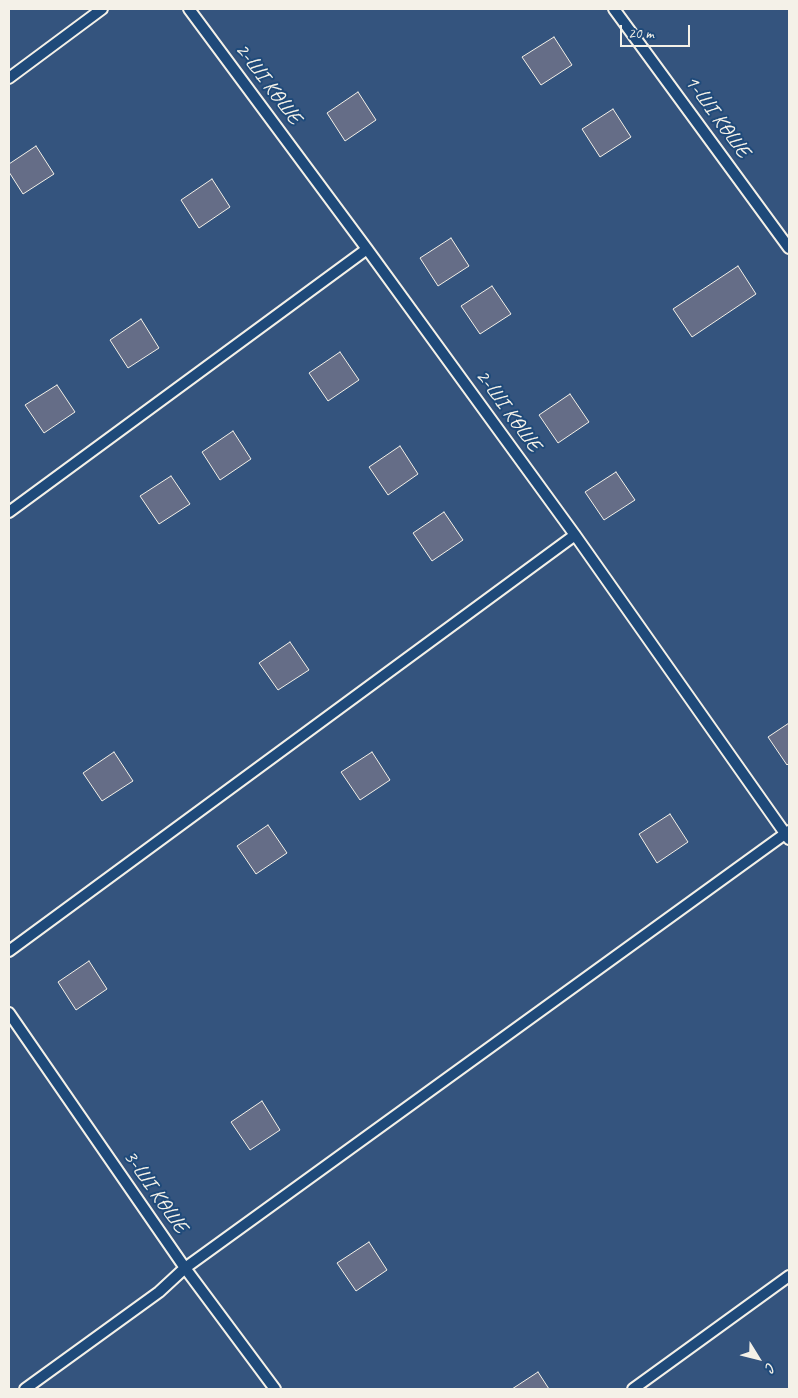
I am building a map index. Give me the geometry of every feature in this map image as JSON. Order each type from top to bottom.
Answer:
[{"type":"lane","points":[[9,78],[102,9]]},
{"type":"lane","name":"2-ШІ КӨШЕ","points":[[189,9],[367,249],[575,535],[788,834]]},
{"type":"lane","name":"1-ШІ КӨШЕ","points":[[614,9],[789,248]]},
{"type":"lane","points":[[9,512],[367,249]]},
{"type":"lane","points":[[9,951],[575,535]]},
{"type":"lane","points":[[25,1389],[159,1292],[185,1268],[788,834]]},
{"type":"lane","name":"3-ШІ КӨШЕ","points":[[9,1013],[185,1268],[275,1389]]},
{"type":"lane","points":[[633,1389],[789,1276]]},
{"type":"building","points":[[554,37],[572,65],[541,85],[522,57]]},
{"type":"building","points":[[358,92],[376,120],[345,141],[327,113]]},
{"type":"building","points":[[613,109],[631,137],[600,157],[582,129]]},
{"type":"building","points":[[36,146],[54,174],[23,194],[9,172],[9,164]]},
{"type":"building","points":[[212,179],[230,207],[199,228],[181,200]]},
{"type":"building","points":[[451,238],[469,266],[438,286],[420,258]]},
{"type":"building","points":[[738,266],[756,294],[692,337],[673,309]]},
{"type":"building","points":[[492,286],[511,314],[480,334],[461,306]]},
{"type":"building","points":[[141,319],[159,348],[128,368],[110,340]]},
{"type":"building","points":[[340,352],[359,380],[328,401],[309,373]]},
{"type":"building","points":[[57,385],[75,412],[44,433],[25,405]]},
{"type":"building","points":[[570,394],[589,422],[558,443],[539,415]]},
{"type":"building","points":[[233,431],[251,459],[220,480],[202,452]]},
{"type":"building","points":[[400,446],[418,474],[388,495],[369,467]]},
{"type":"building","points":[[616,472],[635,500],[604,520],[585,492]]},
{"type":"building","points":[[171,476],[190,504],[159,524],[140,496]]},
{"type":"building","points":[[444,512],[463,540],[432,561],[413,533]]},
{"type":"building","points":[[290,642],[309,670],[278,690],[259,663]]},
{"type":"building","points":[[789,723],[789,763],[787,765],[768,737]]},
{"type":"building","points":[[114,752],[133,781],[102,801],[83,773]]},
{"type":"building","points":[[372,752],[390,780],[360,800],[341,772]]},
{"type":"building","points":[[670,814],[688,842],[657,863],[639,834]]},
{"type":"building","points":[[268,825],[287,853],[256,874],[237,846]]},
{"type":"building","points":[[89,961],[107,989],[76,1010],[58,982]]},
{"type":"building","points":[[262,1101],[280,1130],[250,1150],[231,1122]]},
{"type":"building","points":[[369,1242],[387,1270],[356,1291],[337,1263]]},
{"type":"building","points":[[538,1372],[549,1389],[512,1389]]}]
